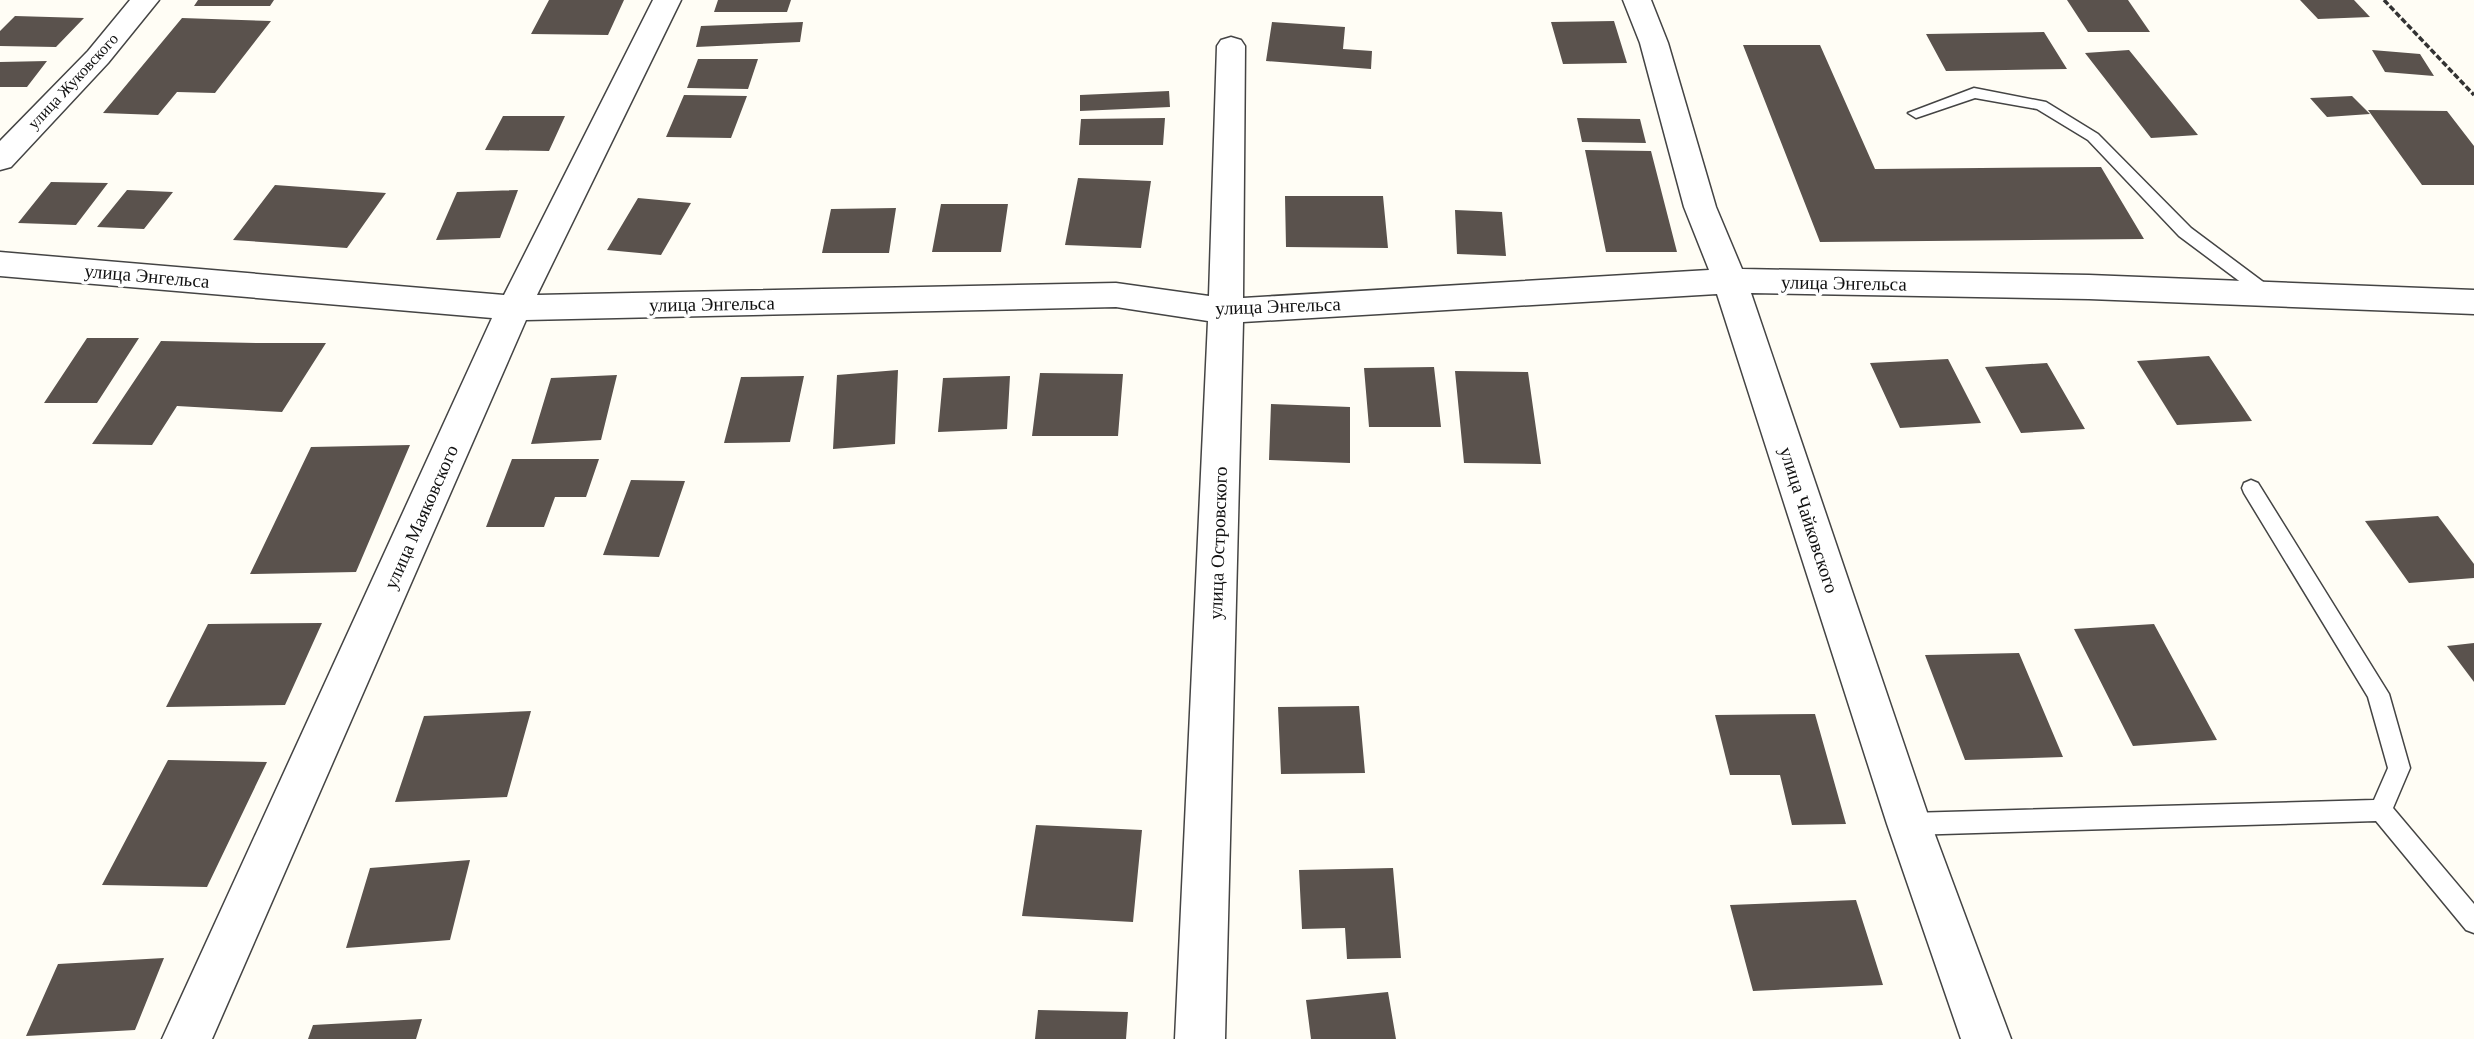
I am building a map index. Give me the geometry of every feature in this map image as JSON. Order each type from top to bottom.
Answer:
[{"type":"street","name":"улица Жуковского","points":[[0,160],[99,57],[145,0]]},
{"type":"street","name":"улица Маяковского","points":[[187,1039],[514,308],[667,0]]},
{"type":"street","name":"улица Чайковского","points":[[1637,0],[1654,43],[1700,207],[1730,281],[1909,824],[1986,1039]]},
{"type":"street","name":"улица Островского","points":[[1200,1039],[1226,311],[1231,46]]},
{"type":"street","name":"улица Энгельса","points":[[0,264],[514,308],[1116,295],[1226,311],[1730,281],[2089,287],[2474,302]]},
{"type":"lane","points":[[1916,113],[1973,93],[2041,105],[2093,137],[2185,232],[2268,294]]},
{"type":"lane","points":[[2251,488],[2378,694],[2399,768],[2381,810]]},
{"type":"lane","points":[[1909,824],[2381,810]]},
{"type":"lane","points":[[2381,810],[2474,922]]},
{"type":"path","points":[[2384,0],[2474,95]]},
{"type":"building","points":[[198,0],[274,0],[270,6],[194,6]]},
{"type":"building","points":[[549,0],[624,0],[608,35],[531,34]]},
{"type":"building","points":[[718,0],[791,0],[787,12],[714,12]]},
{"type":"building","points":[[2067,0],[2128,0],[2150,32],[2088,32]]},
{"type":"building","points":[[2300,0],[2354,0],[2370,17],[2318,19]]},
{"type":"building","points":[[15,16],[84,18],[56,47],[0,46],[0,31]]},
{"type":"building","points":[[182,18],[271,21],[215,93],[177,92],[158,115],[103,113]]},
{"type":"building","points":[[1614,21],[1627,63],[1563,64],[1551,22]]},
{"type":"building","points":[[803,22],[800,42],[696,47],[701,26]]},
{"type":"building","points":[[1272,22],[1345,27],[1343,49],[1372,51],[1371,69],[1266,61]]},
{"type":"building","points":[[2044,32],[2067,69],[1946,71],[1926,34]]},
{"type":"building","points":[[1743,45],[1820,45],[1875,169],[2101,167],[2144,239],[1820,242]]},
{"type":"building","points":[[2129,50],[2198,135],[2151,138],[2085,53]]},
{"type":"building","points":[[2372,50],[2420,54],[2434,76],[2385,72]]},
{"type":"building","points":[[698,59],[758,59],[748,89],[687,88]]},
{"type":"building","points":[[47,61],[27,87],[0,87],[0,62]]},
{"type":"building","points":[[1169,91],[1170,107],[1080,111],[1080,95]]},
{"type":"building","points":[[684,95],[747,96],[731,138],[666,137]]},
{"type":"building","points":[[2352,96],[2370,114],[2327,117],[2310,98]]},
{"type":"building","points":[[2368,110],[2447,111],[2474,146],[2474,185],[2422,185]]},
{"type":"building","points":[[503,116],[565,116],[549,151],[485,150]]},
{"type":"building","points":[[1165,118],[1163,145],[1079,145],[1081,119]]},
{"type":"building","points":[[1577,118],[1640,119],[1646,143],[1582,142]]},
{"type":"building","points":[[1585,150],[1651,151],[1677,252],[1606,252]]},
{"type":"building","points":[[1078,178],[1151,181],[1141,248],[1065,245]]},
{"type":"building","points":[[51,182],[108,183],[76,225],[18,223]]},
{"type":"building","points":[[275,185],[386,193],[347,248],[233,240]]},
{"type":"building","points":[[127,190],[173,192],[144,229],[97,227]]},
{"type":"building","points":[[518,190],[500,238],[436,240],[457,192]]},
{"type":"building","points":[[1285,196],[1383,196],[1388,248],[1286,247]]},
{"type":"building","points":[[638,198],[691,203],[661,255],[607,250]]},
{"type":"building","points":[[941,204],[1008,204],[1001,252],[932,252]]},
{"type":"building","points":[[896,208],[889,253],[822,253],[831,209]]},
{"type":"building","points":[[1455,210],[1502,212],[1506,256],[1457,254]]},
{"type":"building","points":[[87,338],[139,338],[97,403],[44,403]]},
{"type":"building","points":[[161,341],[326,343],[282,412],[177,406],[152,445],[92,444]]},
{"type":"building","points":[[2209,356],[2252,421],[2177,425],[2137,361]]},
{"type":"building","points":[[1948,359],[1981,423],[1900,428],[1870,363]]},
{"type":"building","points":[[2047,363],[2085,429],[2021,433],[1985,367]]},
{"type":"building","points":[[1434,367],[1441,427],[1369,427],[1364,368]]},
{"type":"building","points":[[898,370],[895,444],[833,449],[837,375]]},
{"type":"building","points":[[1455,371],[1528,372],[1541,464],[1464,463]]},
{"type":"building","points":[[1040,373],[1123,374],[1118,436],[1032,436]]},
{"type":"building","points":[[617,375],[601,440],[531,444],[551,378]]},
{"type":"building","points":[[804,376],[790,442],[724,443],[741,377]]},
{"type":"building","points":[[1010,376],[1007,429],[938,432],[943,378]]},
{"type":"building","points":[[1271,404],[1350,407],[1350,463],[1269,460]]},
{"type":"building","points":[[410,445],[356,572],[250,574],[311,447]]},
{"type":"building","points":[[512,459],[599,459],[586,497],[555,497],[544,527],[486,527]]},
{"type":"building","points":[[631,480],[685,481],[659,557],[603,555]]},
{"type":"building","points":[[2438,516],[2474,564],[2474,578],[2409,583],[2365,521]]},
{"type":"building","points":[[322,623],[285,705],[166,707],[208,624]]},
{"type":"building","points":[[2154,624],[2217,740],[2133,746],[2074,629]]},
{"type":"building","points":[[2474,643],[2474,682],[2447,646]]},
{"type":"building","points":[[2019,653],[2063,757],[1965,760],[1925,655]]},
{"type":"building","points":[[1359,706],[1365,773],[1281,774],[1278,707]]},
{"type":"building","points":[[531,711],[507,797],[395,802],[424,716]]},
{"type":"building","points":[[1815,714],[1846,824],[1792,825],[1780,775],[1730,775],[1715,715]]},
{"type":"building","points":[[168,760],[267,762],[207,887],[102,885]]},
{"type":"building","points":[[1036,825],[1142,830],[1133,922],[1022,916]]},
{"type":"building","points":[[470,860],[450,940],[346,948],[370,868]]},
{"type":"building","points":[[1393,868],[1401,958],[1347,959],[1345,928],[1302,929],[1299,870]]},
{"type":"building","points":[[1856,900],[1883,985],[1753,991],[1730,905]]},
{"type":"building","points":[[164,958],[135,1030],[26,1036],[58,964]]},
{"type":"building","points":[[1388,992],[1396,1039],[1311,1039],[1306,1000]]},
{"type":"building","points":[[1038,1010],[1128,1012],[1126,1039],[1035,1039]]},
{"type":"building","points":[[422,1019],[416,1039],[308,1039],[313,1025]]}]
